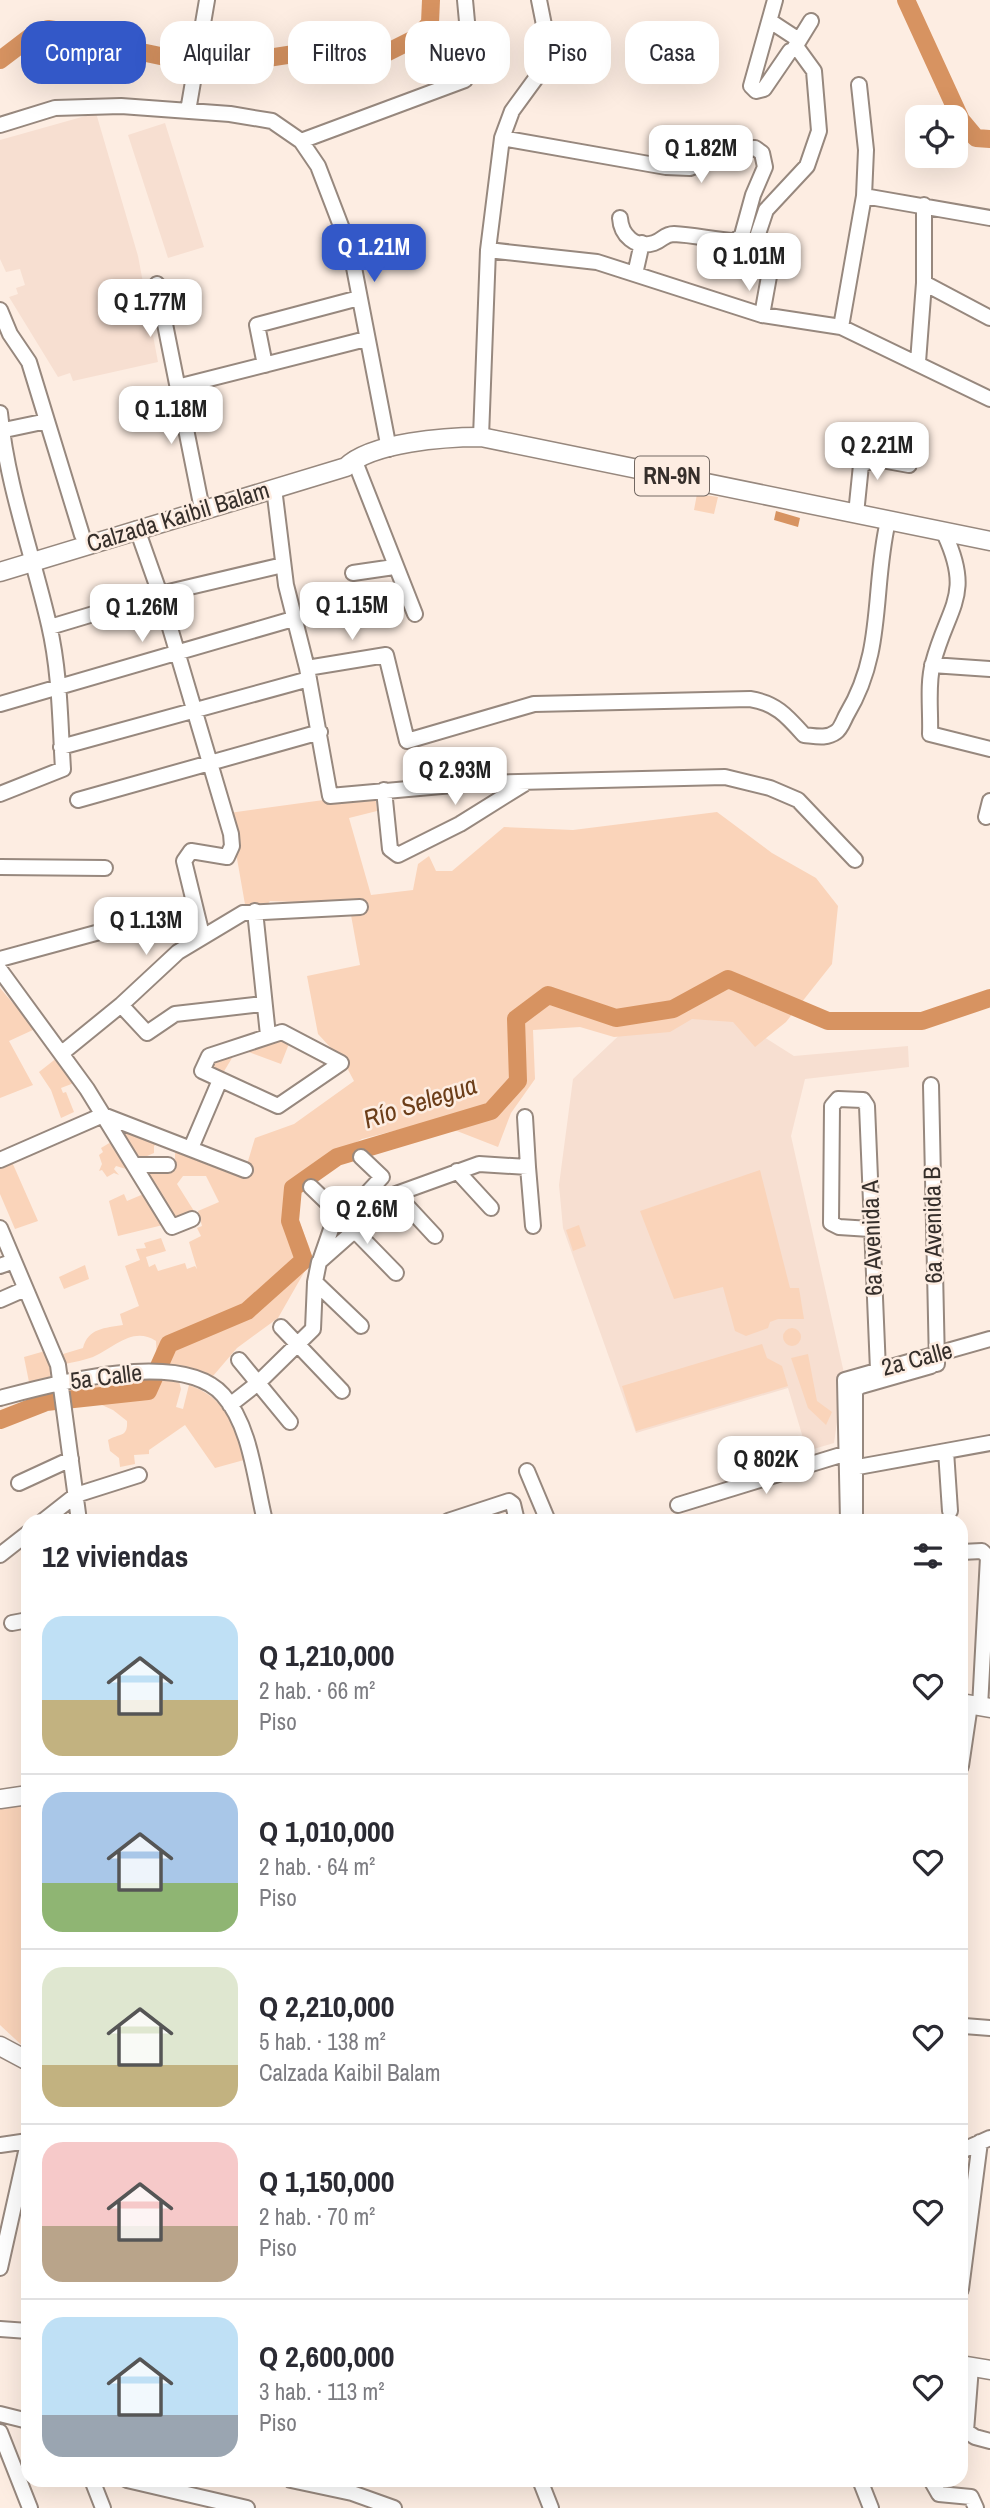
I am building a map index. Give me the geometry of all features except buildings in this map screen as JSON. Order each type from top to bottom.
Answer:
[{"type":"main road","name":"Calzada Kaibil Balam","points":[[0,562],[30,558],[137,529],[200,504],[340,456],[354,459],[426,439],[481,437],[990,541]]},
{"type":"main road","name":"Calzada Kaibil Balam","points":[[0,572],[82,535],[274,488],[346,467],[354,459]]},
{"type":"main road","points":[[0,1798],[21,1796]]},
{"type":"main road","points":[[0,2046],[21,2057]]},
{"type":"main road","points":[[968,2366],[990,2370]]},
{"type":"street","points":[[188,111],[207,0]]},
{"type":"street","points":[[301,141],[466,80],[471,65],[465,0]]},
{"type":"street","points":[[481,437],[488,250],[502,138],[512,111],[550,55],[539,0]]},
{"type":"street","points":[[775,0],[758,53],[751,82],[752,89],[764,89],[811,22]]},
{"type":"street","points":[[762,315],[770,271],[757,237],[766,210],[807,166],[819,131],[814,71],[797,44],[769,21]]},
{"type":"street","points":[[841,327],[864,195],[866,150],[859,85]]},
{"type":"street","points":[[0,125],[55,108],[121,106],[272,121],[301,141],[318,166],[351,252],[389,449]]},
{"type":"street","points":[[502,138],[690,169],[736,151],[755,148],[762,153],[765,167],[752,195],[740,238],[732,241],[671,234],[654,243],[642,243],[627,238],[621,231],[620,218]]},
{"type":"street","points":[[864,195],[990,218]]},
{"type":"street","points":[[918,362],[924,283],[924,205]]},
{"type":"street","points":[[635,274],[642,243]]},
{"type":"street","points":[[488,250],[597,262],[762,315],[841,327],[990,399]]},
{"type":"street","points":[[924,283],[990,318]]},
{"type":"street","points":[[157,284],[200,504]]},
{"type":"street","points":[[265,365],[257,325],[359,298]]},
{"type":"street","points":[[0,310],[5,335],[29,362],[82,535]]},
{"type":"street","points":[[177,387],[366,339]]},
{"type":"street","points":[[0,413],[1,431],[30,558],[50,627],[58,685],[61,747],[61,771],[0,794]]},
{"type":"street","points":[[1,431],[47,421]]},
{"type":"street","points":[[354,459],[394,567],[415,614]]},
{"type":"street","points":[[856,514],[861,465],[876,459],[909,465]]},
{"type":"street","points":[[274,488],[283,565],[320,732],[330,796],[475,783],[725,777],[756,784],[798,800],[855,860]]},
{"type":"street","points":[[61,747],[194,711],[308,674],[386,655],[407,741],[534,704],[750,699],[767,702],[782,711],[804,735],[824,737],[836,732],[862,690],[877,629],[879,559],[888,521]]},
{"type":"street","points":[[137,529],[160,594],[211,764],[232,846],[227,857],[191,851],[184,861],[202,935]]},
{"type":"street","points":[[946,534],[957,561],[960,587],[932,666],[930,734],[990,748]]},
{"type":"street","points":[[50,627],[160,594],[283,565]]},
{"type":"street","points":[[353,573],[394,567]]},
{"type":"street","points":[[0,704],[293,619]]},
{"type":"street","points":[[932,666],[990,669]]},
{"type":"street","points":[[79,800],[320,732]]},
{"type":"street","points":[[384,790],[390,849],[398,855],[460,824],[526,783]]},
{"type":"street","points":[[986,817],[990,801]]},
{"type":"street","points":[[0,867],[105,868]]},
{"type":"street","points":[[62,1053],[121,1005],[178,952],[202,935],[243,913],[360,907]]},
{"type":"street","points":[[255,911],[268,1035]]},
{"type":"street","points":[[0,959],[118,927]]},
{"type":"street","points":[[0,970],[62,1053],[172,1227],[192,1219]]},
{"type":"street","points":[[121,1005],[148,1033],[175,1014],[263,1004]]},
{"type":"street","points":[[284,1033],[341,1063],[278,1107],[202,1071],[209,1056],[268,1035],[284,1033]]},
{"type":"street","points":[[191,1148],[220,1080]]},
{"type":"street","name":"6a Avenida B","points":[[931,1086],[936,1359]]},
{"type":"street","name":"6a Avenida A","points":[[870,1229],[839,1227],[831,1223],[832,1106],[838,1099],[863,1100],[867,1106],[870,1229],[878,1370]]},
{"type":"street","points":[[0,1160],[103,1115],[245,1170]]},
{"type":"street","points":[[525,1117],[533,1226]]},
{"type":"street","points":[[263,1514],[243,1433],[230,1405],[258,1383],[313,1329],[315,1282],[319,1262],[337,1212],[357,1204],[382,1177],[361,1157]]},
{"type":"street","points":[[319,1262],[356,1233],[396,1194],[479,1164],[528,1167]]},
{"type":"street","points":[[134,1166],[168,1165]]},
{"type":"street","points":[[457,1171],[491,1208]]},
{"type":"street","points":[[311,1187],[337,1212]]},
{"type":"street","points":[[396,1194],[435,1236]]},
{"type":"street","points":[[0,1228],[7,1264],[25,1289],[53,1346],[62,1389],[78,1514]]},
{"type":"street","points":[[356,1233],[396,1273]]},
{"type":"street","points":[[315,1282],[361,1326]]},
{"type":"street","points":[[0,1300],[25,1289]]},
{"type":"street","points":[[281,1327],[342,1391]]},
{"type":"street","name":"2a Calle","points":[[850,1385],[861,1385],[990,1339]]},
{"type":"street","name":"2a Calle","points":[[850,1385],[878,1370],[990,1349]]},
{"type":"street","points":[[239,1360],[290,1422]]},
{"type":"street","name":"5a Calle","points":[[0,1398],[62,1389],[142,1371],[162,1371],[212,1385],[230,1405]]},
{"type":"street","points":[[850,1385],[844,1454],[850,1468],[853,1514]]},
{"type":"street","points":[[848,1514],[850,1385]]},
{"type":"street","points":[[850,1468],[990,1443]]},
{"type":"street","points":[[946,1451],[950,1511]]},
{"type":"street","points":[[678,1505],[844,1454]]},
{"type":"street","points":[[19,1483],[71,1460]]},
{"type":"street","points":[[527,1471],[545,1514]]},
{"type":"street","points":[[52,1514],[76,1495],[139,1475]]},
{"type":"street","points":[[469,1514],[509,1501],[513,1504],[515,1514]]},
{"type":"street","points":[[0,1555],[21,1538]]},
{"type":"street","points":[[968,1552],[982,1551],[988,1558],[975,1706],[968,1736]]},
{"type":"street","points":[[12,1622],[21,1621]]},
{"type":"street","points":[[968,2026],[990,2028]]},
{"type":"street","points":[[968,2148],[985,2140]]},
{"type":"street","points":[[968,2246],[985,2140]]},
{"type":"street","points":[[0,2145],[21,2143]]},
{"type":"street","points":[[0,2268],[21,2174]]},
{"type":"street","points":[[0,2329],[21,2330]]},
{"type":"street","points":[[0,2414],[21,2418]]},
{"type":"street","points":[[0,2432],[21,2485]]},
{"type":"street","points":[[968,2432],[990,2441]]},
{"type":"street","points":[[22,2487],[30,2508]]},
{"type":"street","points":[[95,2487],[103,2508]]},
{"type":"street","points":[[147,2487],[187,2501],[247,2508]]},
{"type":"street","points":[[324,2487],[352,2493],[394,2508]]},
{"type":"street","points":[[543,2487],[551,2508]]},
{"type":"street","points":[[863,2487],[871,2508]]},
{"type":"street","points":[[935,2487],[939,2494],[971,2497],[976,2508]]},
{"type":"shaded area","points":[[96,113],[138,256],[158,362],[73,381],[70,373],[58,377],[9,297],[18,294],[16,288],[25,285],[20,269],[6,272],[0,259],[0,140]]},
{"type":"shaded area","points":[[165,123],[204,247],[168,258],[128,135]]},
{"type":"shaded area","points":[[697,494],[718,497],[714,514],[694,510]]},
{"type":"shaded area","points":[[776,511],[800,518],[798,527],[774,520]]},
{"type":"shaded area","points":[[375,793],[377,811],[349,818],[371,895],[413,890],[418,864],[429,856],[436,871],[452,871],[504,827],[573,830],[717,812],[772,853],[816,878],[838,906],[832,964],[786,1022],[755,1047],[733,1022],[692,1019],[670,1032],[614,1037],[580,1027],[533,1030],[535,1079],[511,1113],[498,1147],[457,1131],[420,1134],[358,1153],[333,1165],[295,1191],[295,1211],[310,1249],[306,1269],[278,1318],[237,1348],[213,1376],[186,1367],[157,1365],[156,1341],[140,1336],[124,1340],[93,1357],[65,1364],[63,1354],[83,1348],[89,1336],[98,1330],[123,1325],[120,1314],[139,1306],[125,1266],[140,1260],[136,1249],[146,1248],[144,1243],[161,1238],[166,1251],[146,1257],[149,1267],[155,1264],[158,1271],[185,1263],[187,1269],[195,1266],[197,1269],[189,1242],[201,1236],[197,1228],[202,1226],[198,1211],[219,1202],[206,1176],[183,1176],[177,1184],[194,1211],[172,1221],[140,1168],[175,1166],[175,1153],[182,1150],[245,1171],[255,1138],[294,1124],[354,1081],[344,1062],[318,1034],[307,976],[360,965],[349,904],[270,901],[261,912],[246,910],[229,813]],"holes":[[[417,1125],[424,1126],[342,1150],[362,1139]]]},
{"type":"shaded area","points":[[0,988],[35,1029],[9,1041],[33,1085],[0,1098]]},
{"type":"shaded area","points":[[704,1009],[745,1025],[794,1056],[908,1046],[909,1067],[805,1079],[791,1136],[844,1373],[834,1443],[807,1451],[788,1388],[636,1433],[563,1228],[559,1185],[573,1079],[629,1026]]},
{"type":"shaded area","points":[[277,1029],[292,1036],[281,1064],[238,1048],[223,1073],[200,1063],[204,1052]]},
{"type":"shaded area","points":[[58,1057],[74,1083],[61,1088],[63,1093],[66,1092],[74,1112],[61,1118],[51,1090],[39,1072]]},
{"type":"shaded area","points":[[114,1122],[160,1141],[154,1146],[154,1153],[138,1160]]},
{"type":"shaded area","points":[[111,1142],[116,1143],[130,1170],[116,1166],[114,1169],[119,1175],[114,1173],[107,1177],[102,1170],[99,1171],[102,1164],[99,1155],[103,1152],[101,1148]]},
{"type":"shaded area","points":[[12,1162],[38,1221],[15,1229],[0,1194],[0,1168]]},
{"type":"shaded area","points":[[760,1170],[790,1288],[799,1288],[804,1319],[778,1319],[770,1322],[768,1328],[746,1336],[735,1331],[723,1287],[674,1299],[640,1211]]},
{"type":"shaded area","points":[[146,1193],[167,1224],[118,1236],[109,1201],[124,1194],[127,1201]]},
{"type":"shaded area","points":[[579,1225],[586,1246],[573,1251],[566,1230]]},
{"type":"shaded area","points":[[85,1265],[89,1279],[64,1289],[59,1277]]},
{"type":"shaded area","points":[[792,1328],[798,1331],[801,1337],[798,1343],[792,1346],[786,1343],[783,1337],[786,1331]]},
{"type":"shaded area","points":[[762,1344],[767,1358],[782,1366],[788,1386],[636,1431],[622,1386]]},
{"type":"shaded area","points":[[45,1351],[53,1372],[49,1377],[29,1382],[24,1357]]},
{"type":"shaded area","points":[[808,1354],[817,1401],[832,1412],[826,1425],[808,1408],[791,1358]]},
{"type":"shaded area","points":[[163,1377],[179,1381],[181,1389],[176,1407],[183,1409],[189,1385],[201,1390],[220,1405],[233,1424],[244,1460],[215,1468],[185,1425],[149,1450],[149,1454],[134,1455],[135,1464],[120,1467],[119,1458],[110,1451],[108,1440],[124,1433],[127,1421],[113,1410],[93,1401],[89,1385],[99,1381]]},
{"type":"shaded area","points":[[21,1805],[21,2044],[0,2025],[0,1808]]},
{"type":"waterway","name":"Río Selegua","points":[[0,60],[29,38],[48,29],[68,32],[94,42],[184,61],[248,61],[333,48],[374,59],[418,37],[430,23],[431,0]]},
{"type":"waterway","name":"Río Selegua","points":[[906,0],[961,120],[976,138],[990,139]]},
{"type":"waterway","name":"Río Selegua","points":[[0,1420],[46,1402],[148,1391],[169,1344],[247,1311],[304,1260],[290,1221],[293,1188],[337,1157],[491,1111],[518,1081],[516,1019],[548,995],[616,1018],[673,1009],[728,979],[828,1021],[922,1021],[990,998]]}]
